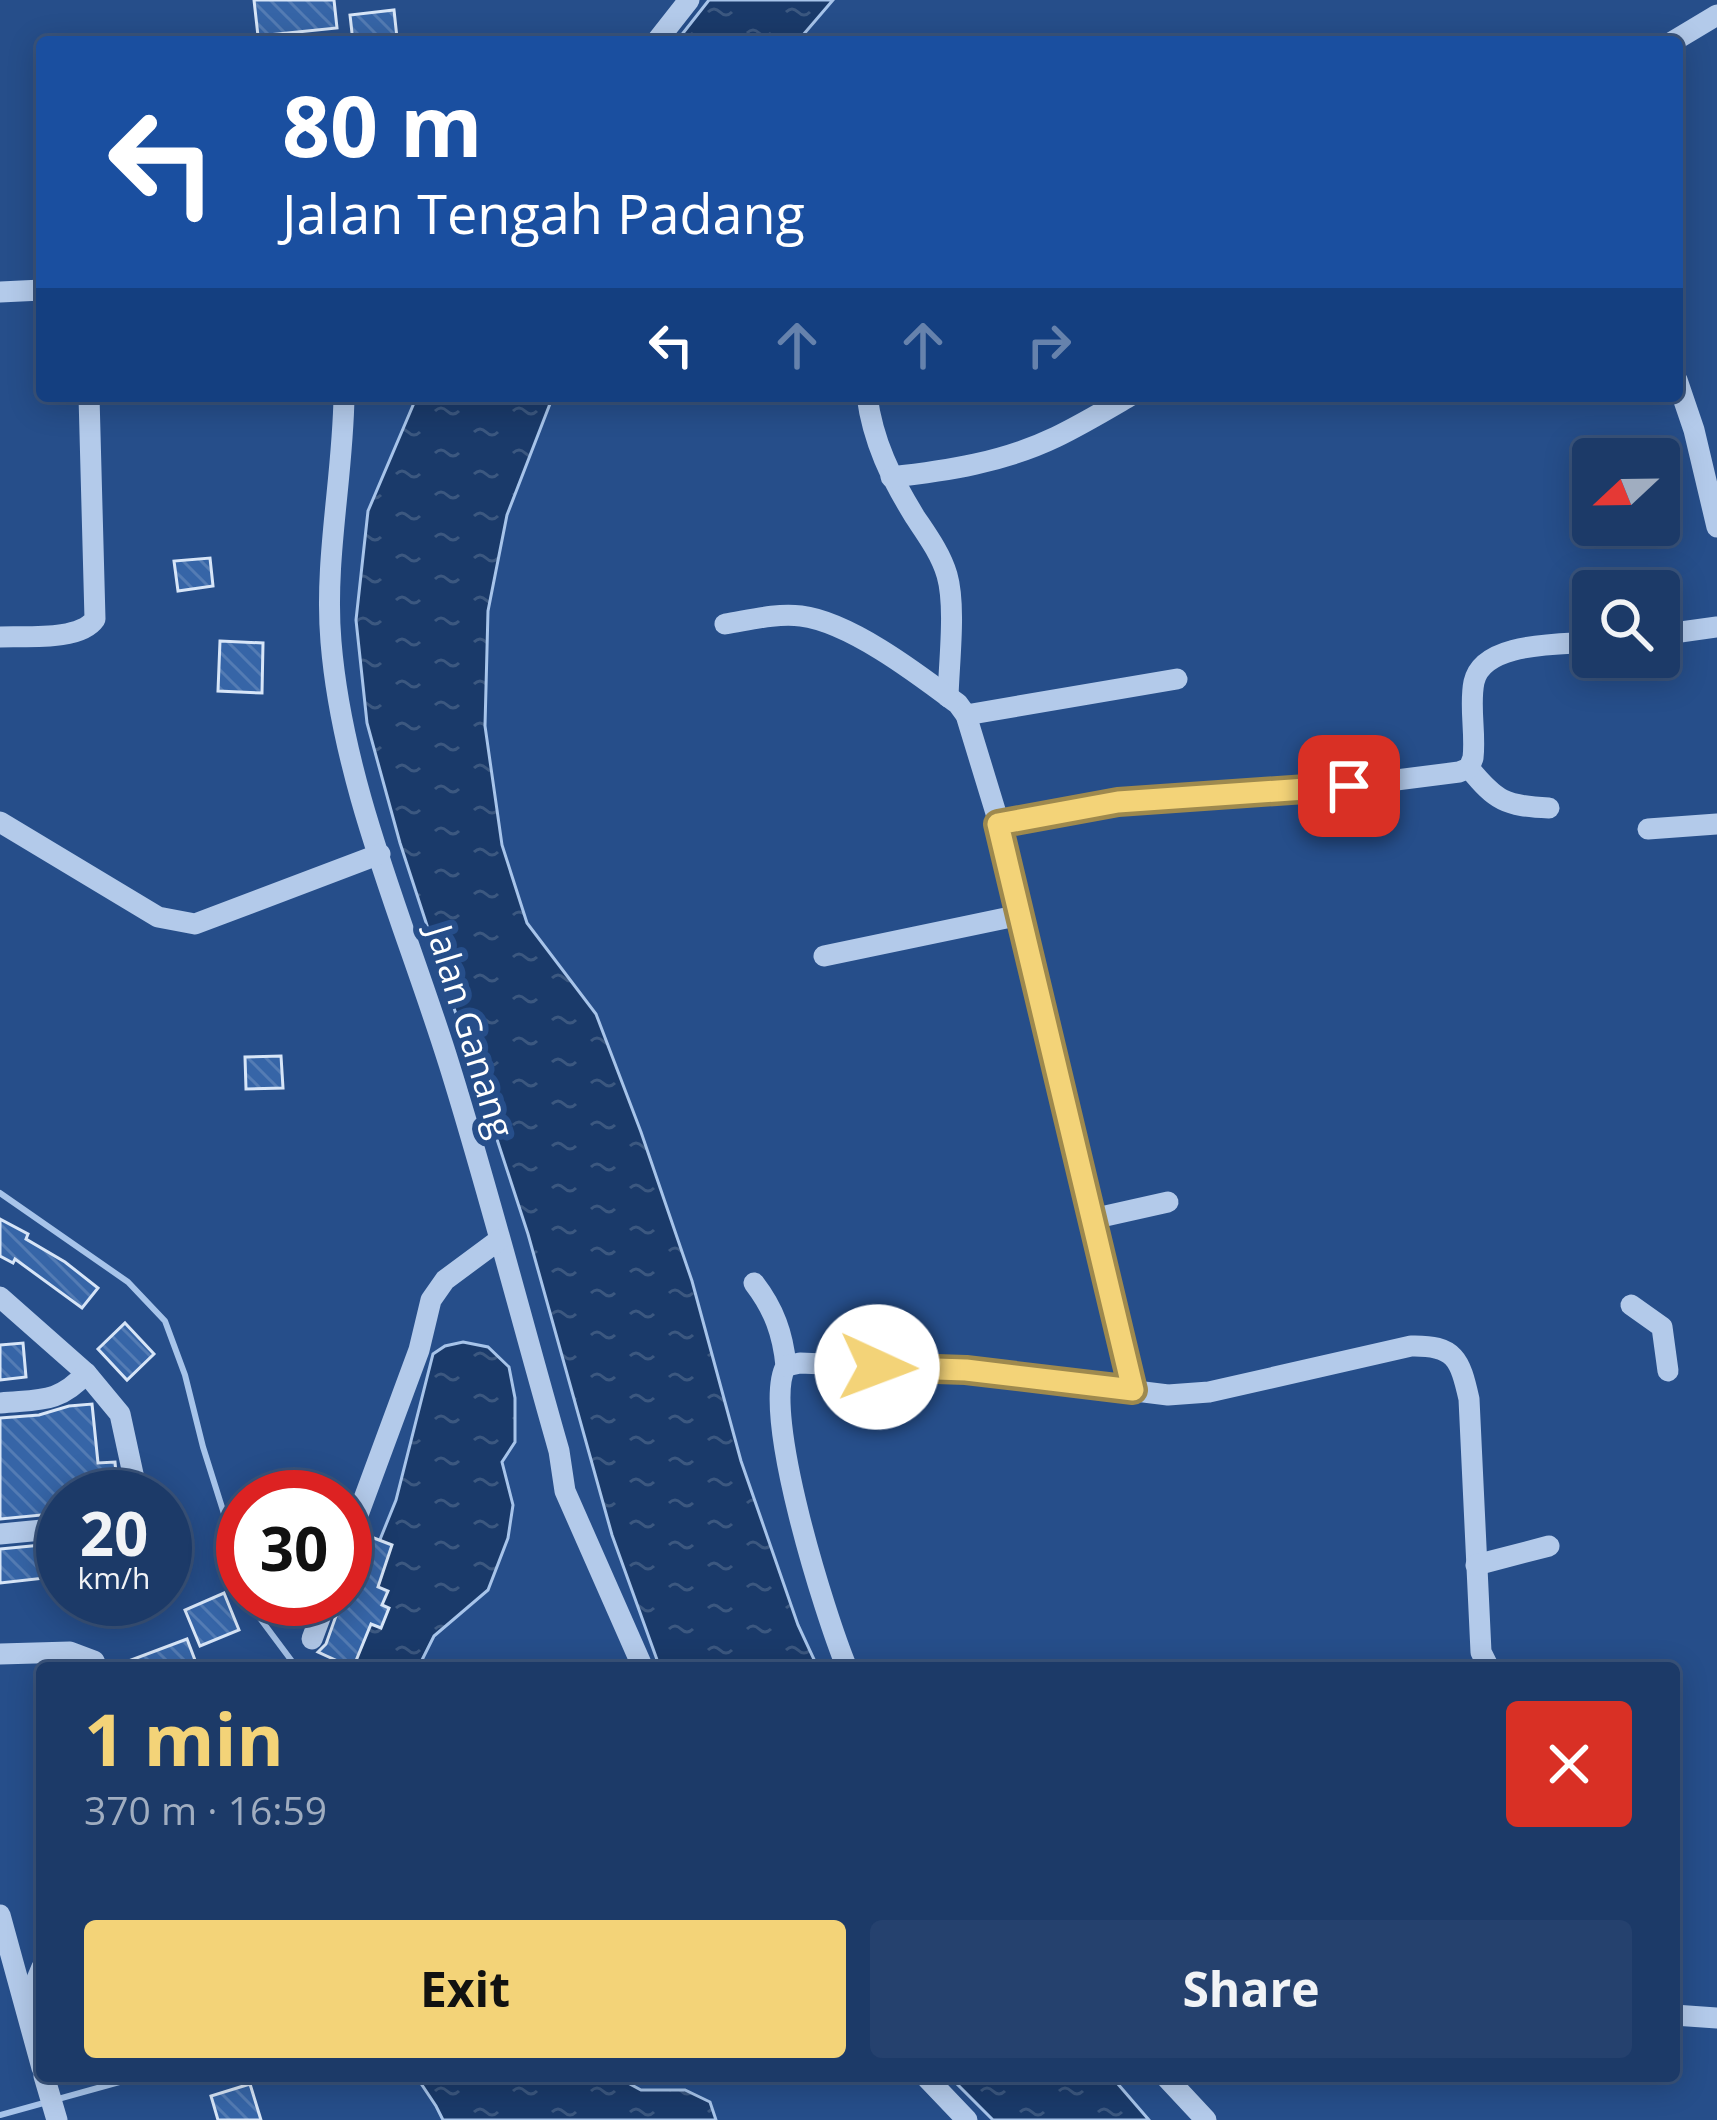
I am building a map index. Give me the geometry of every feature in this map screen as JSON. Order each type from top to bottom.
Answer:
[{"type":"street","points":[[661,36],[689,0]]},
{"type":"street","points":[[1682,36],[1717,16]]},
{"type":"street","points":[[0,292],[36,290]]},
{"type":"street","points":[[1683,390],[1706,428],[1717,527]]},
{"type":"street","points":[[0,637],[76,633],[95,619],[89,402]]},
{"type":"street","name":"Jalan Ganang","points":[[344,402],[329,586],[331,644],[348,737],[380,854],[449,1065],[559,1450],[565,1491],[640,1662]]},
{"type":"street","points":[[868,402],[874,434],[891,477],[940,556],[947,576],[948,697]]},
{"type":"street","points":[[891,477],[959,468],[1020,452],[1119,402]]},
{"type":"street","points":[[725,624],[776,616],[824,621],[881,650],[966,715],[998,824],[1133,1390]]},
{"type":"street","points":[[1680,632],[1717,627]]},
{"type":"street","points":[[1468,768],[1475,743],[1474,677],[1483,664],[1512,651],[1572,644]]},
{"type":"street","points":[[966,715],[1177,679]]},
{"type":"street","points":[[1468,768],[1491,795],[1520,806],[1549,808]]},
{"type":"street","points":[[998,824],[1118,802],[1349,786],[1468,768]]},
{"type":"street","points":[[0,822],[158,917],[195,924],[380,854]]},
{"type":"street","points":[[1648,830],[1717,824]]},
{"type":"street","points":[[824,956],[1020,915]]},
{"type":"street","points":[[1092,1219],[1168,1202]]},
{"type":"street","points":[[372,1477],[419,1350],[431,1300],[445,1280],[499,1240]]},
{"type":"street","points":[[754,1283],[777,1320],[786,1366]]},
{"type":"street","points":[[0,1297],[86,1373],[120,1414],[132,1470]]},
{"type":"street","points":[[1631,1305],[1662,1327],[1668,1371]]},
{"type":"street","points":[[845,1662],[810,1559],[794,1493],[781,1398],[786,1366],[966,1370],[1168,1396],[1209,1392],[1411,1346],[1443,1349],[1455,1356],[1463,1371],[1469,1399],[1481,1652],[1486,1662]]},
{"type":"street","points":[[0,1403],[65,1394],[86,1373]]},
{"type":"street","points":[[0,1534],[36,1531]]},
{"type":"street","points":[[1476,1565],[1549,1546]]},
{"type":"street","points":[[312,1639],[317,1626]]},
{"type":"street","points":[[0,1654],[70,1652],[94,1662]]},
{"type":"street","points":[[0,1915],[36,2046]]},
{"type":"street","points":[[28,2016],[36,1981]]},
{"type":"street","points":[[1680,2015],[1717,2018]]},
{"type":"street","points":[[46,2082],[57,2119]]},
{"type":"street","points":[[931,2082],[968,2120]]},
{"type":"street","points":[[1171,2082],[1206,2120]]},
{"type":"water","points":[[709,0],[833,0],[802,36],[681,36]]},
{"type":"water","points":[[414,402],[551,402],[507,515],[488,611],[485,726],[502,845],[527,923],[596,1014],[692,1281],[741,1461],[815,1662],[658,1662],[612,1535],[528,1234],[400,843],[367,723],[356,620],[368,511]]},
{"type":"water","points":[[463,1342],[488,1347],[509,1367],[515,1442],[502,1462],[513,1505],[508,1538],[488,1590],[434,1636],[421,1662],[330,1662],[345,1626],[372,1626],[372,1559],[396,1500],[433,1354]]},
{"type":"water","points":[[420,2082],[626,2082],[641,2090],[685,2090],[710,2102],[716,2120],[443,2120]]},
{"type":"water","points":[[955,2082],[1116,2082],[1149,2120],[993,2120]]},
{"type":"building","points":[[254,0],[334,0],[337,28],[258,36]]},
{"type":"building","points":[[394,10],[397,36],[352,36],[350,15]]},
{"type":"building","points":[[210,558],[213,586],[178,591],[174,561]]},
{"type":"building","points":[[220,641],[263,643],[262,693],[218,691]]},
{"type":"building","points":[[281,1056],[283,1088],[246,1089],[245,1057]]},
{"type":"building","points":[[0,1219],[28,1234],[26,1239],[98,1288],[82,1308],[15,1259],[13,1263],[0,1256]]},
{"type":"building","points":[[125,1323],[154,1354],[127,1380],[98,1349]]},
{"type":"building","points":[[23,1343],[26,1377],[0,1380],[0,1345]]},
{"type":"building","points":[[92,1404],[98,1463],[115,1462],[116,1470],[36,1470],[36,1516],[0,1519],[0,1418],[39,1415]]},
{"type":"building","points":[[372,1537],[392,1545],[378,1587],[388,1591],[382,1605],[389,1608],[381,1628],[372,1624]]},
{"type":"building","points":[[36,1546],[36,1579],[0,1583],[0,1549]]},
{"type":"building","points":[[216,1596],[216,1626],[237,1626],[239,1630],[200,1646],[192,1626],[192,1607]]},
{"type":"building","points":[[332,1626],[370,1626],[355,1662],[340,1662],[318,1652]]},
{"type":"building","points":[[187,1639],[196,1662],[126,1662]]},
{"type":"building","points":[[250,2084],[261,2120],[218,2120],[211,2096]]},
{"type":"waterway","points":[[0,1193],[128,1282],[165,1321],[216,1488]]},
{"type":"waterway","points":[[266,1626],[293,1662]]},
{"type":"waterway","points":[[0,2115],[119,2082]]},
{"type":"route","points":[[877,1367],[966,1370],[1133,1390],[998,824],[1118,802],[1349,786]]}]
